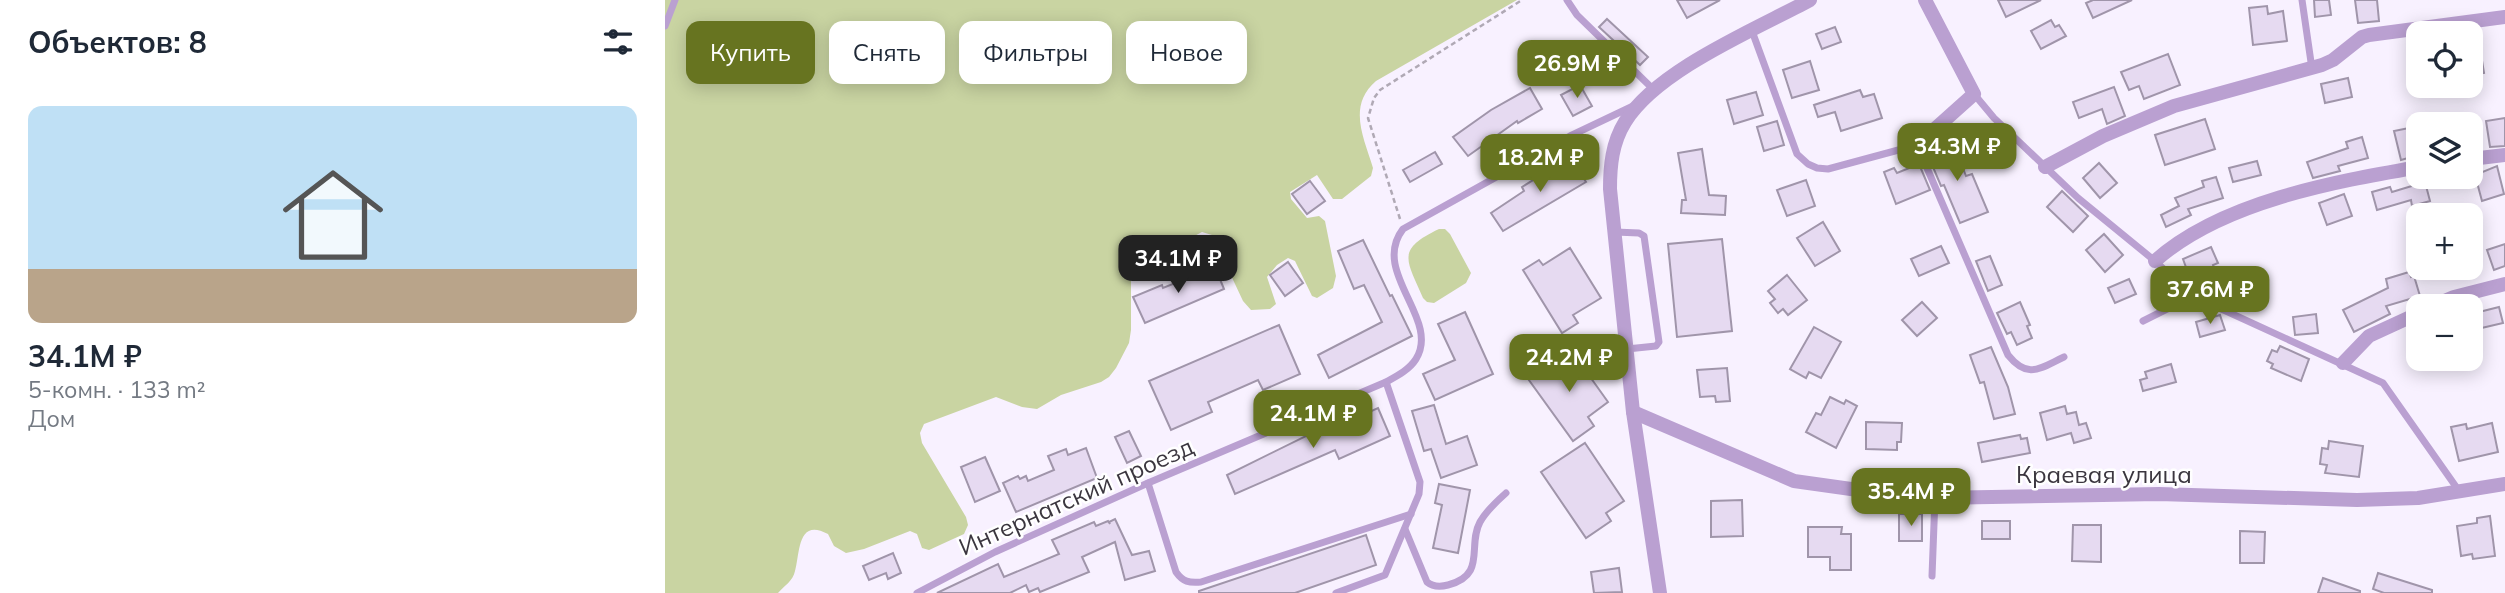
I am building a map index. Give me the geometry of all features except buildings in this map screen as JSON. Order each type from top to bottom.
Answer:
[{"type":"street","points":[[1660,593],[1633,411],[1610,189],[1611,158],[1625,122],[1654,90],[1685,68],[1810,0]]},
{"type":"street","points":[[1917,145],[1974,94],[1925,0]]},
{"type":"street","points":[[2045,167],[2103,136],[2174,106],[2255,82],[2312,69],[2333,60],[2356,41],[2369,35],[2505,17]]},
{"type":"street","points":[[2483,158],[2505,155]]},
{"type":"street","points":[[2155,261],[2179,241],[2230,214],[2343,181],[2406,169]]},
{"type":"street","points":[[2466,294],[2505,284]]},
{"type":"street","points":[[2343,363],[2369,336],[2406,319]]},
{"type":"street","name":"Краевая улица","points":[[1633,411],[1794,481],[1908,497],[2159,494],[2357,500],[2418,498],[2505,484]]},
{"type":"lane","points":[[665,26],[675,0]]},
{"type":"lane","points":[[1567,0],[1577,15],[1654,90]]},
{"type":"lane","points":[[2302,0],[2312,69]]},
{"type":"lane","points":[[1752,31],[1797,154],[1817,169],[1828,169],[1917,145],[2008,355],[2021,368],[2029,371],[2064,357]]},
{"type":"lane","points":[[1974,94],[1994,118],[2078,198],[2193,296],[2343,363],[2372,377],[2389,390],[2460,492]]},
{"type":"lane","points":[[1403,229],[1570,136],[1639,104]]},
{"type":"lane","name":"Интернатский проезд","points":[[917,593],[995,552],[1148,483],[1386,382],[1408,368],[1416,358],[1421,339],[1417,320],[1394,261],[1395,242],[1403,229]]},
{"type":"lane","points":[[1615,232],[1639,233],[1644,236],[1659,342],[1655,346],[1627,349]]},
{"type":"lane","points":[[2143,321],[2193,296]]},
{"type":"lane","points":[[1336,593],[1385,575],[1419,494],[1420,482],[1386,382]]},
{"type":"lane","points":[[1148,483],[1176,572],[1180,578],[1192,583],[1411,514]]},
{"type":"lane","points":[[1404,528],[1427,582],[1435,586],[1448,585],[1461,580],[1473,567],[1480,522],[1506,493]]},
{"type":"lane","points":[[1932,576],[1935,498]]},
{"type":"path","points":[[1403,229],[1368,118],[1374,98],[1380,90],[1522,0]]},
{"type":"green space","points":[[665,0],[1517,0],[1376,81],[1367,91],[1362,101],[1360,123],[1373,168],[1371,176],[1342,199],[1333,199],[1317,175],[1290,192],[1291,199],[1307,218],[1319,216],[1325,221],[1336,276],[1333,288],[1317,298],[1312,296],[1295,261],[1288,258],[1277,265],[1267,277],[1276,304],[1270,309],[1251,310],[1243,301],[1212,235],[1202,232],[1172,248],[1134,274],[1131,280],[1129,343],[1109,377],[1061,395],[1037,409],[1022,407],[996,397],[924,424],[920,433],[922,443],[966,517],[968,525],[964,534],[929,550],[922,548],[917,534],[910,531],[846,553],[834,546],[828,534],[810,530],[799,547],[792,578],[778,593],[665,593]]},
{"type":"green space","points":[[1439,229],[1445,229],[1450,234],[1471,273],[1466,283],[1434,303],[1423,298],[1409,265],[1409,257],[1410,250],[1416,243]]}]
